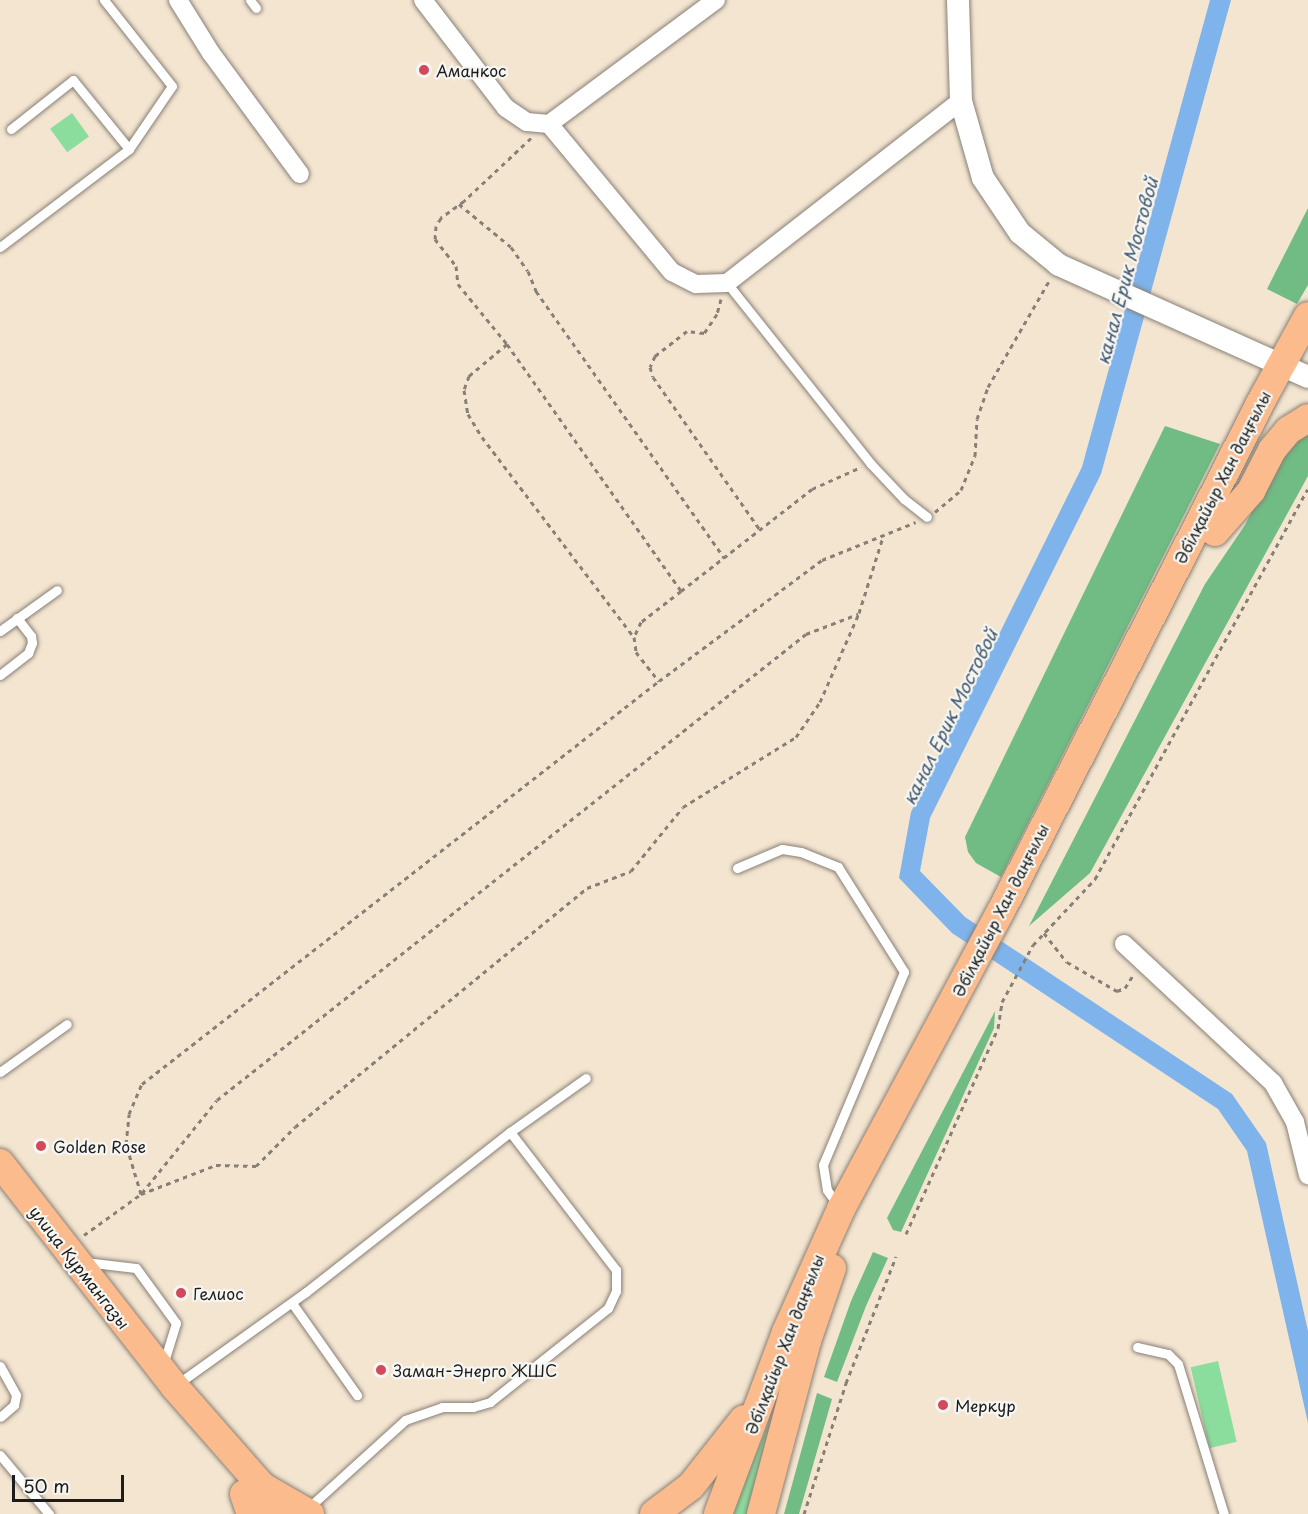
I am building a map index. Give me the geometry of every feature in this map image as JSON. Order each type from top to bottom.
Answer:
[{"type":"main road","name":"Әбілқайыр Хан даңғылы","points":[[1009,914],[1215,532],[1299,366],[1308,316]]},
{"type":"main road","name":"Әбілқайыр Хан даңғылы","points":[[761,1514],[807,1341],[829,1276],[855,1222],[981,993],[1009,914],[1299,366]]},
{"type":"main road","points":[[1215,532],[1251,491],[1272,450],[1289,430],[1308,418]]},
{"type":"main road","name":"Әбілқайыр Хан даңғылы","points":[[718,1514],[807,1281],[841,1209],[981,993]]},
{"type":"main road","name":"улица Курмангазы","points":[[0,1163],[161,1383],[254,1502],[298,1513]]},
{"type":"main road","name":"улица Курмангазы","points":[[0,1193],[72,1264]]},
{"type":"main road","points":[[654,1514],[691,1486],[725,1447],[768,1386]]},
{"type":"street","points":[[178,0],[211,53],[300,174]]},
{"type":"street","points":[[423,0],[506,108],[527,122],[549,124],[717,0]]},
{"type":"street","points":[[958,0],[961,101],[983,178],[1020,232],[1059,265],[1188,322],[1299,366]]},
{"type":"street","points":[[549,124],[672,272],[696,284],[727,283],[961,101]]},
{"type":"street","points":[[1125,944],[1273,1083],[1295,1122],[1308,1175]]},
{"type":"lane","points":[[0,248],[129,149],[172,86],[104,0]]},
{"type":"lane","points":[[11,129],[73,80],[129,149]]},
{"type":"lane","points":[[727,283],[870,463],[904,499],[927,518]]},
{"type":"lane","points":[[0,631],[57,590]]},
{"type":"lane","points":[[0,675],[28,653],[32,643],[31,636],[17,618]]},
{"type":"lane","points":[[737,868],[782,849],[801,852],[838,867],[904,972],[823,1165],[827,1190],[841,1209]]},
{"type":"lane","points":[[0,1072],[67,1024]]},
{"type":"lane","points":[[161,1383],[292,1303],[510,1132],[586,1078]]},
{"type":"lane","points":[[298,1513],[405,1420],[442,1407],[473,1407],[489,1402],[608,1308],[616,1291],[616,1270],[510,1132]]},
{"type":"lane","points":[[72,1264],[136,1268],[176,1323],[161,1383]]},
{"type":"lane","points":[[292,1303],[357,1395]]},
{"type":"lane","points":[[1137,1347],[1168,1354],[1178,1364],[1224,1514]]},
{"type":"lane","points":[[0,1366],[13,1384],[16,1395],[14,1406],[0,1417]]},
{"type":"lane","points":[[0,1455],[48,1514]]},
{"type":"path","points":[[549,124],[441,218],[436,226],[435,238],[456,266],[458,284],[507,344],[681,591]]},
{"type":"path","points":[[459,204],[511,247],[528,271],[536,291],[724,558]]},
{"type":"path","points":[[141,1194],[126,1143],[129,1114],[142,1084],[659,681],[822,560],[927,518],[961,490],[975,456],[977,418],[988,387],[1059,265]]},
{"type":"path","points":[[727,283],[717,314],[704,333],[687,331],[655,357],[650,367],[653,377],[760,530]]},
{"type":"path","points":[[507,344],[469,376],[464,390],[468,414],[482,437],[634,637],[636,652],[659,681]]},
{"type":"path","points":[[634,637],[641,622],[812,489],[870,463]]},
{"type":"path","points":[[906,1234],[999,1028],[981,993],[1033,945],[1095,879],[1308,489]]},
{"type":"path","points":[[141,1194],[216,1165],[256,1166],[295,1127],[587,888],[631,871],[683,807],[796,737],[820,702],[859,613],[883,537]]},
{"type":"path","points":[[72,1264],[141,1194],[217,1101],[806,634],[859,613]]},
{"type":"path","points":[[1044,933],[1067,962],[1117,991],[1129,984],[1142,960]]},
{"type":"path","points":[[804,1514],[846,1383],[896,1257]]},
{"type":"green space","points":[[72,113],[89,136],[67,152],[50,129]]},
{"type":"green space","points":[[1308,208],[1308,285],[1297,304],[1267,289]]},
{"type":"green space","points":[[1165,426],[1220,444],[1001,877],[976,863],[968,852],[965,837]]},
{"type":"green space","points":[[1308,429],[1308,476],[1090,873],[1029,926],[1205,584],[1245,525],[1288,442]]},
{"type":"green space","points":[[995,1011],[994,1028],[901,1232],[893,1230],[887,1218]]},
{"type":"green space","points":[[873,1252],[888,1258],[866,1306],[837,1382],[824,1377],[851,1301]]},
{"type":"green space","points":[[801,1346],[753,1514],[731,1514]]},
{"type":"green space","points":[[1218,1361],[1237,1442],[1209,1448],[1191,1367]]},
{"type":"green space","points":[[817,1393],[832,1399],[799,1514],[784,1514]]},
{"type":"water","name":"канал Ерик Мостовой","points":[[1210,0],[1231,0],[1101,474],[930,818],[920,871],[965,917],[1232,1094],[1266,1143],[1308,1331],[1308,1423],[1247,1151],[1218,1109],[952,933],[899,878],[911,812],[1082,467]]},
{"type":"place","name":"Аманкос","points":[[424,70]]},
{"type":"place","name":"Golden Rose","points":[[41,1146]]},
{"type":"place","name":"Гелиос","points":[[181,1293]]},
{"type":"place","name":"Заман-Энерго ЖШС","points":[[381,1370]]},
{"type":"place","name":"Меркур","points":[[943,1405]]}]
